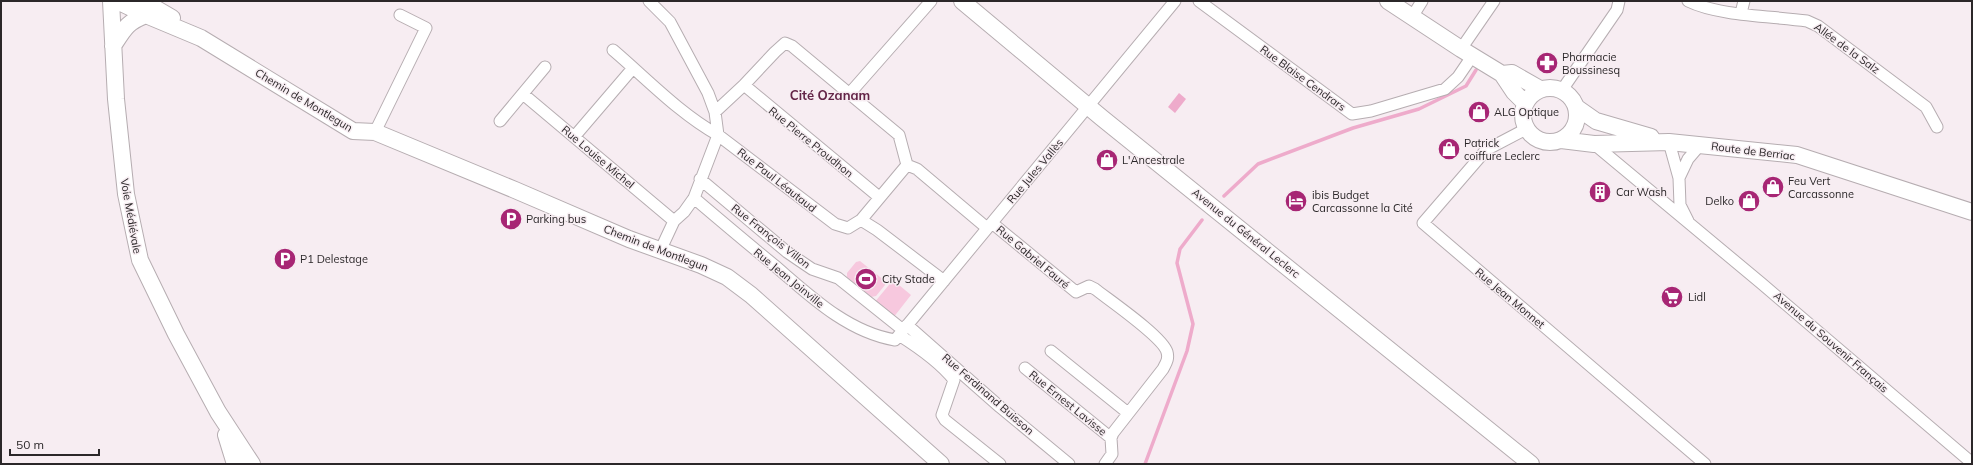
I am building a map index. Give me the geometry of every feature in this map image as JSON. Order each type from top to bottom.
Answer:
[{"type":"main road","name":"Voie Médiévale","points":[[111,1],[116,99],[126,194],[140,260],[176,334],[218,412]]},
{"type":"main road","name":"Chemin de Montlegun","points":[[117,1],[144,8],[201,38],[354,131],[375,132],[660,251],[701,265],[727,277],[751,295],[941,464]]},
{"type":"main road","name":"Avenue du Général Leclerc","points":[[962,1],[1088,106],[1531,464]]},
{"type":"main road","points":[[1388,1],[1502,74],[1514,92],[1525,103]]},
{"type":"main road","points":[[114,46],[126,26],[135,19],[144,8]]},
{"type":"main road","points":[[1502,74],[1512,73],[1540,89]]},
{"type":"main road","points":[[1552,87],[1562,90],[1573,100],[1576,107],[1577,117],[1575,127],[1569,135],[1561,140],[1551,142],[1541,141],[1526,129],[1523,120],[1525,103],[1531,95],[1540,89],[1552,87]]},
{"type":"main road","name":"Route de Berriac","points":[[1576,107],[1596,121],[1669,142]]},
{"type":"main road","name":"Route de Berriac","points":[[1561,140],[1594,144],[1669,142],[1797,155],[1972,212]]},
{"type":"main road","points":[[218,412],[235,464]]},
{"type":"main road","points":[[218,412],[252,464]]},
{"type":"street","points":[[649,1],[670,22],[708,93],[715,112],[718,135],[694,198],[684,212],[674,221],[660,251]]},
{"type":"street","points":[[850,93],[931,1]]},
{"type":"street","name":"Rue Jules Vallès","points":[[901,333],[1175,1]]},
{"type":"street","name":"Rue Blaise Cendrars","points":[[1199,1],[1352,114],[1371,111],[1445,89],[1458,77],[1467,52]]},
{"type":"street","points":[[1412,17],[1422,1]]},
{"type":"street","points":[[1467,52],[1494,1]]},
{"type":"street","points":[[1562,90],[1617,10],[1619,1]]},
{"type":"street","name":"Allée de la Salz","points":[[1688,1],[1697,6],[1806,21],[1818,26],[1926,107],[1937,127]]},
{"type":"street","points":[[1741,13],[1744,1]]},
{"type":"street","points":[[375,132],[426,28],[400,15]]},
{"type":"street","points":[[715,112],[785,43],[792,46],[899,135],[907,165],[861,220],[877,230],[944,281]]},
{"type":"street","name":"Rue Paul Léautaud","points":[[613,50],[685,112],[718,135],[835,224],[848,228],[861,220]]},
{"type":"street","points":[[500,121],[545,66]]},
{"type":"street","points":[[574,137],[633,68]]},
{"type":"street","name":"Rue Pierre Proudhon","points":[[744,85],[879,197]]},
{"type":"street","name":"Rue Louise Michel","points":[[523,94],[674,221]]},
{"type":"street","name":"Rue Jean Monnet","points":[[1526,129],[1486,150],[1423,223],[1705,464]]},
{"type":"street","name":"Avenue du Souvenir Français","points":[[1669,142],[1679,178],[1680,205],[1689,224]]},
{"type":"street","name":"Avenue du Souvenir Français","points":[[1594,144],[1756,278],[1972,463]]},
{"type":"street","name":"Avenue du Souvenir Français","points":[[1679,178],[1688,159],[1700,145]]},
{"type":"street","name":"Rue Gabriel Fauré","points":[[907,165],[917,169],[968,212],[990,225],[1076,292],[1089,286],[1095,289],[1152,334],[1167,350],[1168,358],[1163,369],[1128,413]]},
{"type":"street","name":"Rue François Villon","points":[[700,179],[787,252],[812,269],[838,278],[901,333]]},
{"type":"street","name":"Rue Jean Joinville","points":[[694,198],[817,302],[839,318],[881,338],[901,333]]},
{"type":"street","points":[[901,333],[948,372],[954,380],[942,415],[945,420],[1000,464]]},
{"type":"street","name":"Rue Ferdinand Buisson","points":[[901,333],[1000,407],[1069,464]]},
{"type":"street","points":[[1051,351],[1128,413],[1111,438],[1112,454],[1105,464]]},
{"type":"street","name":"Rue Ernest Lavisse","points":[[1025,368],[1111,438]]},
{"type":"shaded area","points":[[1179,93],[1186,99],[1175,113],[1168,107]]},
{"type":"shaded area","name":"City Stade","points":[[860,261],[885,281],[885,285],[876,296],[871,297],[847,277],[847,273],[856,262]]},
{"type":"shaded area","points":[[893,280],[911,295],[893,318],[874,303]]},
{"type":"waterway","points":[[1224,196],[1258,164],[1353,128],[1419,109],[1466,86],[1476,70]]},
{"type":"waterway","points":[[1145,464],[1187,351],[1193,324],[1177,263],[1180,249],[1202,220]]},
{"type":"place","name":"Pharmacie Boussinesq","points":[[1547,63]]},
{"type":"place","name":"ALG Optique","points":[[1479,112]]},
{"type":"place","name":"Patrick coiffure Leclerc","points":[[1449,149]]},
{"type":"place","name":"L'Ancestrale","points":[[1107,160]]},
{"type":"place","name":"Feu Vert Carcassonne","points":[[1773,187]]},
{"type":"place","name":"Car Wash","points":[[1600,192]]},
{"type":"place","name":"ibis Budget Carcassonne la Cité","points":[[1296,201]]},
{"type":"place","name":"Delko","points":[[1749,201]]},
{"type":"place","name":"Parking bus","points":[[511,219]]},
{"type":"place","name":"P1 Delestage","points":[[285,259]]},
{"type":"place","name":"City Stade","points":[[866,279]]},
{"type":"place","name":"Lidl","points":[[1672,297]]},
{"type":"district","name":"Cité Ozanam","points":[[830,95]]}]
